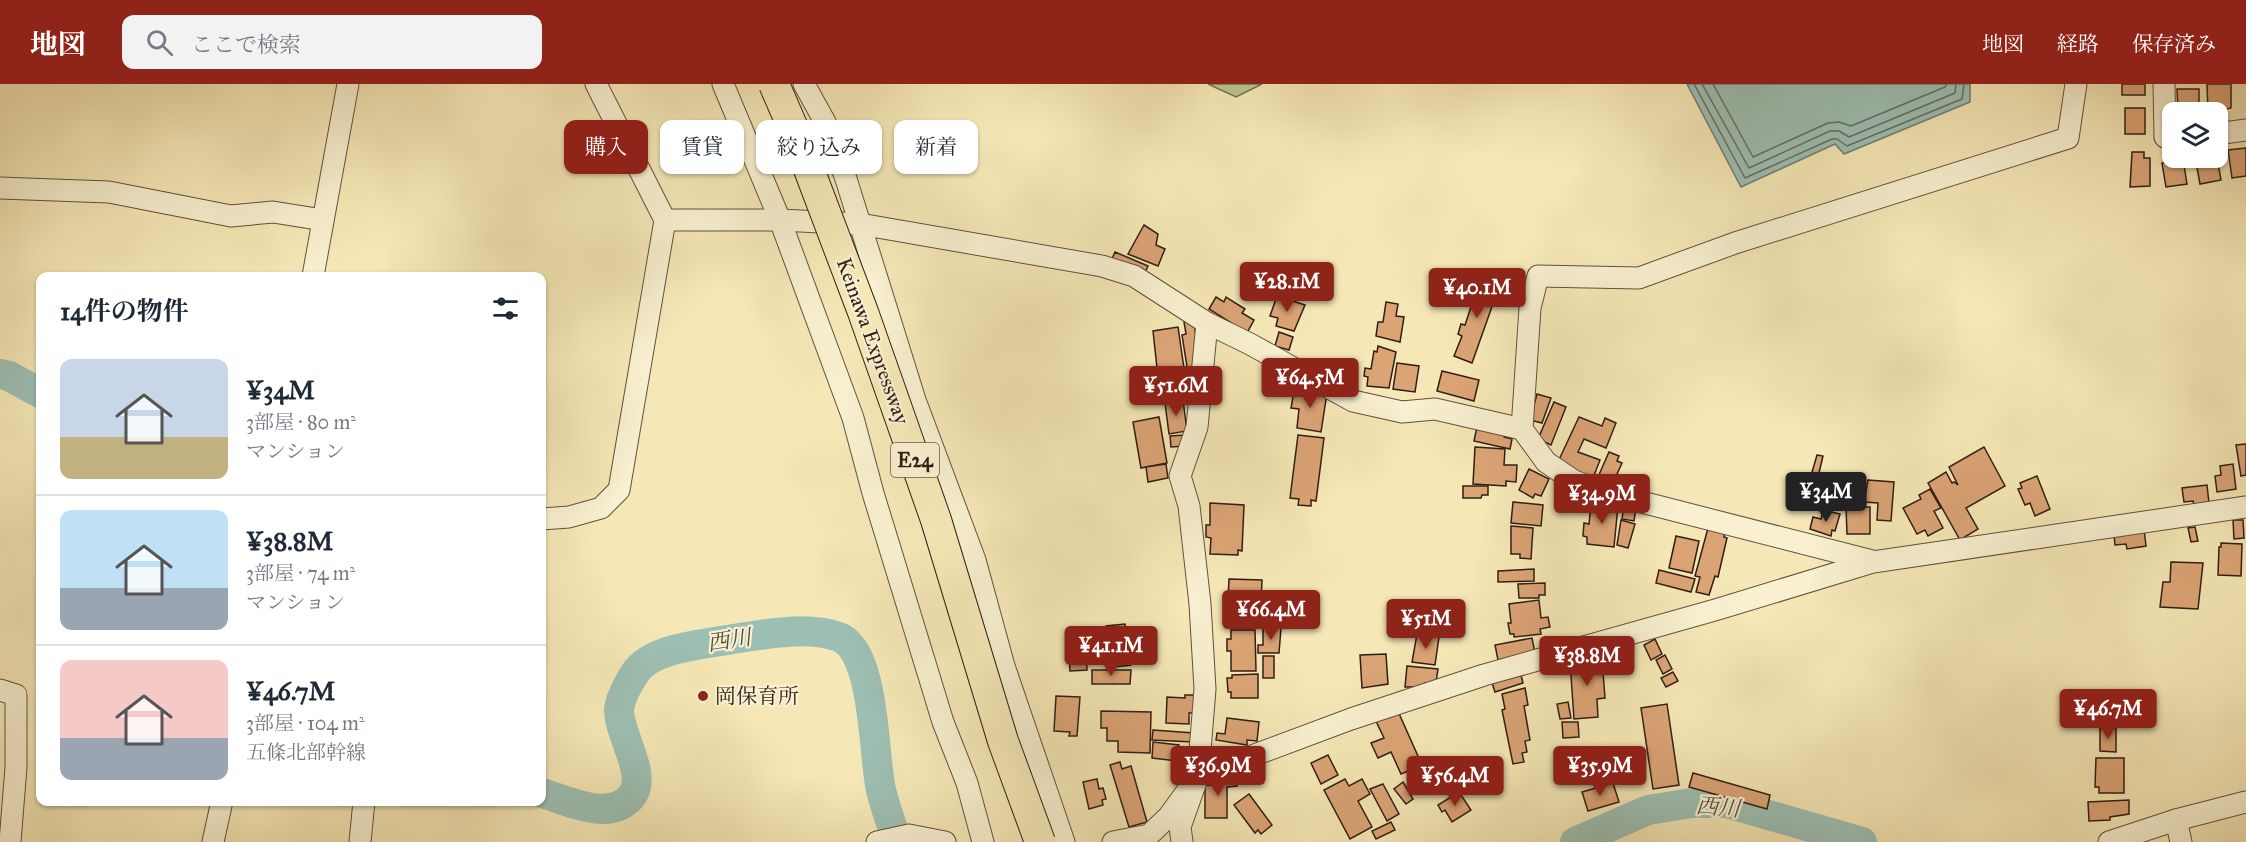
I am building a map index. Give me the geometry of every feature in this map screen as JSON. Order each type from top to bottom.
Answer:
[{"type":"highway","name":"Keinawa Expressway","points":[[774,84],[796,135],[867,322],[936,520],[1003,741],[1040,842]]},
{"type":"street","points":[[314,272],[348,84]]},
{"type":"street","points":[[546,519],[569,517],[601,508],[618,490],[665,220],[596,84]]},
{"type":"street","points":[[723,84],[780,220],[853,418],[873,493],[943,722],[967,783],[983,842]]},
{"type":"street","points":[[804,84],[825,122],[860,224],[915,400],[975,560],[1004,666],[1064,842]]},
{"type":"street","points":[[1873,562],[1614,495],[1574,481],[1546,462],[1522,429],[1530,308],[1538,276],[1639,278],[1735,243],[2068,138],[2076,84]]},
{"type":"street","points":[[2164,84],[2164,102]]},
{"type":"street","points":[[2228,132],[2246,130]]},
{"type":"street","points":[[0,188],[109,192],[231,216],[273,212],[323,220]]},
{"type":"street","points":[[665,220],[780,220],[860,224],[1102,266],[1134,276],[1207,323],[1353,401],[1402,412],[1435,409],[1522,429]]},
{"type":"street","points":[[1182,842],[1180,827],[1198,776],[1205,689],[1200,604],[1189,506],[1180,476],[1197,427],[1207,323]]},
{"type":"street","points":[[1113,842],[1149,835],[1169,816],[1198,776],[1351,719],[1484,675],[1715,610],[1873,562],[2246,507]]},
{"type":"street","points":[[0,690],[16,694],[16,767],[10,842]]},
{"type":"street","points":[[2109,842],[2176,820],[2246,802]]},
{"type":"street","points":[[213,842],[221,806]]},
{"type":"street","points":[[360,842],[364,806]]},
{"type":"street","points":[[2176,820],[2181,842]]},
{"type":"street","points":[[881,841],[909,835],[945,842]]},
{"type":"green space","points":[[1208,84],[1262,84],[1236,97]]},
{"type":"water","points":[[1687,84],[1970,84],[1970,102],[1844,154],[1835,144],[1741,187]]},
{"type":"building","points":[[2122,84],[2145,84],[2145,95],[2122,95]]},
{"type":"building","points":[[2207,84],[2231,84],[2231,108],[2228,109],[2228,102],[2208,102]]},
{"type":"building","points":[[2177,89],[2199,89],[2199,102],[2178,102]]},
{"type":"building","points":[[2125,108],[2145,108],[2145,134],[2125,134]]},
{"type":"building","points":[[2246,148],[2246,176],[2232,178],[2228,150]]},
{"type":"building","points":[[2132,152],[2144,152],[2144,158],[2150,158],[2150,186],[2130,187]]},
{"type":"building","points":[[2163,168],[2184,168],[2187,184],[2166,187]]},
{"type":"building","points":[[2197,168],[2219,168],[2221,180],[2200,184]]},
{"type":"building","points":[[1144,225],[1158,234],[1156,245],[1165,249],[1158,266],[1128,254]]},
{"type":"building","points":[[1115,252],[1148,266],[1144,275],[1111,261]]},
{"type":"building","points":[[1477,276],[1500,284],[1472,363],[1454,356],[1462,336],[1458,334],[1461,324],[1465,325],[1478,286],[1474,285]]},
{"type":"building","points":[[1277,296],[1305,305],[1294,331],[1276,326],[1278,318],[1270,316]]},
{"type":"building","points":[[1216,297],[1224,302],[1226,297],[1245,309],[1242,313],[1254,320],[1247,333],[1209,309]]},
{"type":"building","points":[[1386,302],[1398,304],[1396,316],[1404,317],[1400,342],[1376,336],[1378,322],[1383,322]]},
{"type":"building","points":[[1194,321],[1197,345],[1196,372],[1188,373],[1182,335],[1186,334],[1184,322]]},
{"type":"building","points":[[1178,327],[1185,375],[1178,376],[1178,379],[1164,381],[1163,376],[1158,377],[1153,331]]},
{"type":"building","points":[[1279,332],[1293,337],[1289,350],[1275,346]]},
{"type":"building","points":[[1378,346],[1396,352],[1389,388],[1367,386],[1368,377],[1364,376],[1365,368],[1371,369],[1374,351],[1377,352]]},
{"type":"building","points":[[1397,363],[1419,366],[1415,392],[1393,389]]},
{"type":"building","points":[[1442,371],[1479,380],[1474,401],[1437,391]]},
{"type":"building","points":[[1190,380],[1192,396],[1153,401],[1151,385]]},
{"type":"building","points":[[1147,386],[1149,395],[1139,397],[1137,388]]},
{"type":"building","points":[[1310,390],[1327,393],[1321,432],[1297,428],[1299,409],[1291,408],[1294,391],[1310,393]]},
{"type":"building","points":[[1537,394],[1551,398],[1542,423],[1530,420]]},
{"type":"building","points":[[1183,400],[1187,431],[1169,434],[1165,403]]},
{"type":"building","points":[[1554,402],[1566,407],[1551,445],[1538,439]]},
{"type":"building","points":[[1159,417],[1167,463],[1141,468],[1133,422]]},
{"type":"building","points":[[1579,417],[1602,426],[1605,418],[1616,423],[1606,448],[1584,439],[1578,452],[1600,460],[1593,478],[1557,464]]},
{"type":"building","points":[[1477,427],[1505,433],[1504,437],[1512,439],[1510,449],[1474,441]]},
{"type":"building","points":[[1185,435],[1184,446],[1171,447],[1170,436]]},
{"type":"building","points":[[1298,435],[1324,438],[1316,501],[1311,500],[1311,506],[1298,505],[1299,499],[1290,498]]},
{"type":"building","points":[[2246,444],[2246,475],[2241,476],[2236,445]]},
{"type":"building","points":[[1475,447],[1505,449],[1504,465],[1517,465],[1516,482],[1506,481],[1506,486],[1473,484]]},
{"type":"building","points":[[1984,447],[2005,486],[1966,508],[1978,529],[1960,540],[1928,483],[1946,472],[1952,483],[1958,485],[1949,467]]},
{"type":"building","points":[[1609,452],[1619,456],[1617,461],[1622,463],[1613,483],[1598,477]]},
{"type":"building","points":[[1817,455],[1823,456],[1817,481],[1810,479]]},
{"type":"building","points":[[1166,464],[1168,478],[1148,482],[1146,467]]},
{"type":"building","points":[[2233,464],[2236,489],[2217,492],[2215,476],[2221,475],[2220,466]]},
{"type":"building","points":[[1529,469],[1549,479],[1541,496],[1535,494],[1533,498],[1519,490]]},
{"type":"building","points":[[2037,476],[2050,509],[2035,516],[2030,503],[2025,505],[2018,489],[2022,488],[2020,483]]},
{"type":"building","points":[[1868,480],[1894,482],[1891,521],[1877,520],[1878,503],[1864,502]]},
{"type":"building","points":[[2207,485],[2209,503],[2194,505],[2193,501],[2184,502],[2182,488]]},
{"type":"building","points":[[1463,486],[1488,486],[1488,495],[1482,495],[1481,498],[1463,498]]},
{"type":"building","points":[[1930,489],[1941,508],[1934,511],[1943,528],[1928,536],[1925,530],[1917,534],[1903,508],[1921,499],[1919,495]]},
{"type":"building","points":[[1513,502],[1543,505],[1541,526],[1511,523]]},
{"type":"building","points":[[1601,502],[1615,503],[1618,506],[1614,547],[1587,544],[1587,537],[1583,536],[1584,523],[1589,524],[1591,504],[1600,505]]},
{"type":"building","points":[[1210,503],[1244,505],[1242,551],[1238,550],[1238,555],[1210,554],[1211,538],[1206,537],[1206,525],[1210,525]]},
{"type":"building","points":[[1624,505],[1636,507],[1634,521],[1622,519]]},
{"type":"building","points":[[1846,507],[1870,507],[1870,534],[1847,534]]},
{"type":"building","points":[[1823,510],[1840,514],[1835,531],[1832,530],[1831,536],[1810,529],[1813,517],[1821,519]]},
{"type":"building","points":[[1621,520],[1635,524],[1628,548],[1617,545]]},
{"type":"building","points":[[2233,520],[2243,520],[2244,538],[2234,539]]},
{"type":"building","points":[[1511,526],[1533,528],[1531,559],[1520,558],[1520,554],[1511,554]]},
{"type":"building","points":[[2195,527],[2198,541],[2191,542],[2188,528]]},
{"type":"building","points":[[1708,528],[1725,531],[1724,537],[1727,538],[1718,577],[1715,576],[1709,595],[1696,592],[1700,577],[1695,576]]},
{"type":"building","points":[[2144,529],[2146,546],[2127,549],[2126,544],[2115,545],[2114,534]]},
{"type":"building","points":[[1676,536],[1699,541],[1692,573],[1669,568]]},
{"type":"building","points":[[2221,543],[2242,544],[2241,576],[2218,575]]},
{"type":"building","points":[[2171,562],[2203,563],[2198,609],[2160,607],[2163,582],[2170,582]]},
{"type":"building","points":[[1534,569],[1534,581],[1498,582],[1498,571]]},
{"type":"building","points":[[1659,570],[1695,579],[1691,592],[1656,583]]},
{"type":"building","points":[[1229,579],[1262,580],[1261,602],[1228,600]]},
{"type":"building","points":[[1545,583],[1545,595],[1539,595],[1539,598],[1519,598],[1518,584]]},
{"type":"building","points":[[1539,600],[1541,618],[1548,617],[1550,627],[1540,629],[1541,634],[1514,637],[1514,634],[1510,634],[1509,604]]},
{"type":"building","points":[[1232,603],[1259,604],[1258,622],[1232,621]]},
{"type":"building","points":[[1125,624],[1126,631],[1128,631],[1131,665],[1107,668],[1104,634],[1107,633],[1106,626]]},
{"type":"building","points":[[1263,627],[1281,628],[1279,653],[1258,653],[1258,645],[1263,645]]},
{"type":"building","points":[[1231,630],[1255,630],[1256,671],[1231,671],[1231,651],[1227,651],[1227,639],[1231,639]]},
{"type":"building","points":[[1417,634],[1439,637],[1435,665],[1412,662]]},
{"type":"building","points":[[1532,638],[1535,653],[1498,660],[1495,645]]},
{"type":"building","points":[[1655,639],[1662,654],[1651,660],[1644,645]]},
{"type":"building","points":[[1086,651],[1087,670],[1070,671],[1069,652]]},
{"type":"building","points":[[1386,654],[1388,684],[1362,688],[1360,655]]},
{"type":"building","points":[[1665,655],[1672,669],[1663,674],[1656,660]]},
{"type":"building","points":[[1263,656],[1274,656],[1274,678],[1263,678]]},
{"type":"building","points":[[1602,659],[1605,698],[1597,699],[1598,717],[1574,719],[1570,661]]},
{"type":"building","points":[[1407,666],[1438,669],[1436,682],[1425,683],[1425,687],[1405,687]]},
{"type":"building","points":[[1092,670],[1131,670],[1130,684],[1092,684]]},
{"type":"building","points":[[1673,672],[1678,681],[1666,687],[1661,678]]},
{"type":"building","points":[[1258,674],[1258,698],[1231,698],[1227,678],[1232,678],[1232,675]]},
{"type":"building","points":[[1521,675],[1523,683],[1495,692],[1492,683]]},
{"type":"building","points":[[1525,688],[1528,705],[1524,706],[1530,740],[1525,741],[1527,752],[1522,753],[1524,762],[1513,764],[1502,710],[1505,709],[1502,694]]},
{"type":"building","points":[[1185,695],[1197,695],[1196,713],[1189,713],[1189,724],[1166,723],[1167,697],[1185,698]]},
{"type":"building","points":[[1056,696],[1080,697],[1077,736],[1069,736],[1070,732],[1054,731]]},
{"type":"building","points":[[1568,702],[1571,718],[1560,719],[1557,704]]},
{"type":"building","points":[[1667,704],[1679,785],[1653,789],[1641,708]]},
{"type":"building","points":[[2090,706],[2119,707],[2119,725],[2089,724]]},
{"type":"building","points":[[1397,709],[1422,765],[1401,774],[1391,752],[1378,758],[1371,743],[1384,738],[1375,719]]},
{"type":"building","points":[[1101,711],[1151,712],[1150,753],[1118,752],[1118,741],[1107,741],[1107,728],[1101,728]]},
{"type":"building","points":[[1227,718],[1259,722],[1257,741],[1247,740],[1247,745],[1216,740],[1217,733],[1225,734]]},
{"type":"building","points":[[1562,722],[1578,722],[1579,737],[1563,738]]},
{"type":"building","points":[[2100,728],[2116,728],[2116,752],[2100,751]]},
{"type":"building","points":[[1153,730],[1194,733],[1193,742],[1152,740]]},
{"type":"building","points":[[1153,742],[1179,745],[1177,761],[1152,758]]},
{"type":"building","points":[[1328,755],[1338,775],[1321,784],[1311,763]]},
{"type":"building","points":[[2096,758],[2124,758],[2124,793],[2099,793],[2099,787],[2095,787]]},
{"type":"building","points":[[1429,760],[1436,768],[1423,780],[1416,772]]},
{"type":"building","points":[[1120,762],[1122,769],[1131,766],[1147,822],[1129,827],[1110,765]]},
{"type":"building","points":[[1693,773],[1770,795],[1767,809],[1689,787]]},
{"type":"building","points":[[1216,777],[1237,777],[1237,786],[1227,787],[1227,818],[1205,818],[1205,785],[1214,785]]},
{"type":"building","points":[[1097,779],[1099,789],[1103,788],[1106,799],[1102,800],[1103,805],[1089,809],[1083,782]]},
{"type":"building","points":[[1345,779],[1349,786],[1362,779],[1370,794],[1358,801],[1372,827],[1350,839],[1324,790]]},
{"type":"building","points":[[1403,782],[1413,799],[1406,804],[1394,789]]},
{"type":"building","points":[[1613,783],[1619,802],[1588,811],[1582,792]]},
{"type":"building","points":[[1383,784],[1399,814],[1387,821],[1370,789]]},
{"type":"building","points":[[1459,792],[1471,810],[1452,822],[1445,810],[1442,812],[1438,805]]},
{"type":"building","points":[[1249,794],[1272,825],[1261,834],[1258,830],[1255,833],[1234,805]]},
{"type":"building","points":[[2129,800],[2129,814],[2110,817],[2110,820],[2089,821],[2088,802]]},
{"type":"building","points":[[1391,822],[1395,830],[1376,839],[1372,831]]},
{"type":"waterway","name":"西川","points":[[0,374],[9,376],[36,391]]},
{"type":"waterway","name":"西川","points":[[546,794],[600,809],[622,804],[631,797],[636,788],[637,778],[619,710],[625,691],[635,673],[653,658],[690,646],[754,636],[798,631],[826,633],[839,637],[851,646],[860,662],[871,706],[881,790],[897,842]]},
{"type":"waterway","name":"西川","points":[[1575,842],[1648,810],[1692,803],[1727,803],[1862,842]]},
{"type":"place","name":"岡保育所","points":[[703,696]]}]
